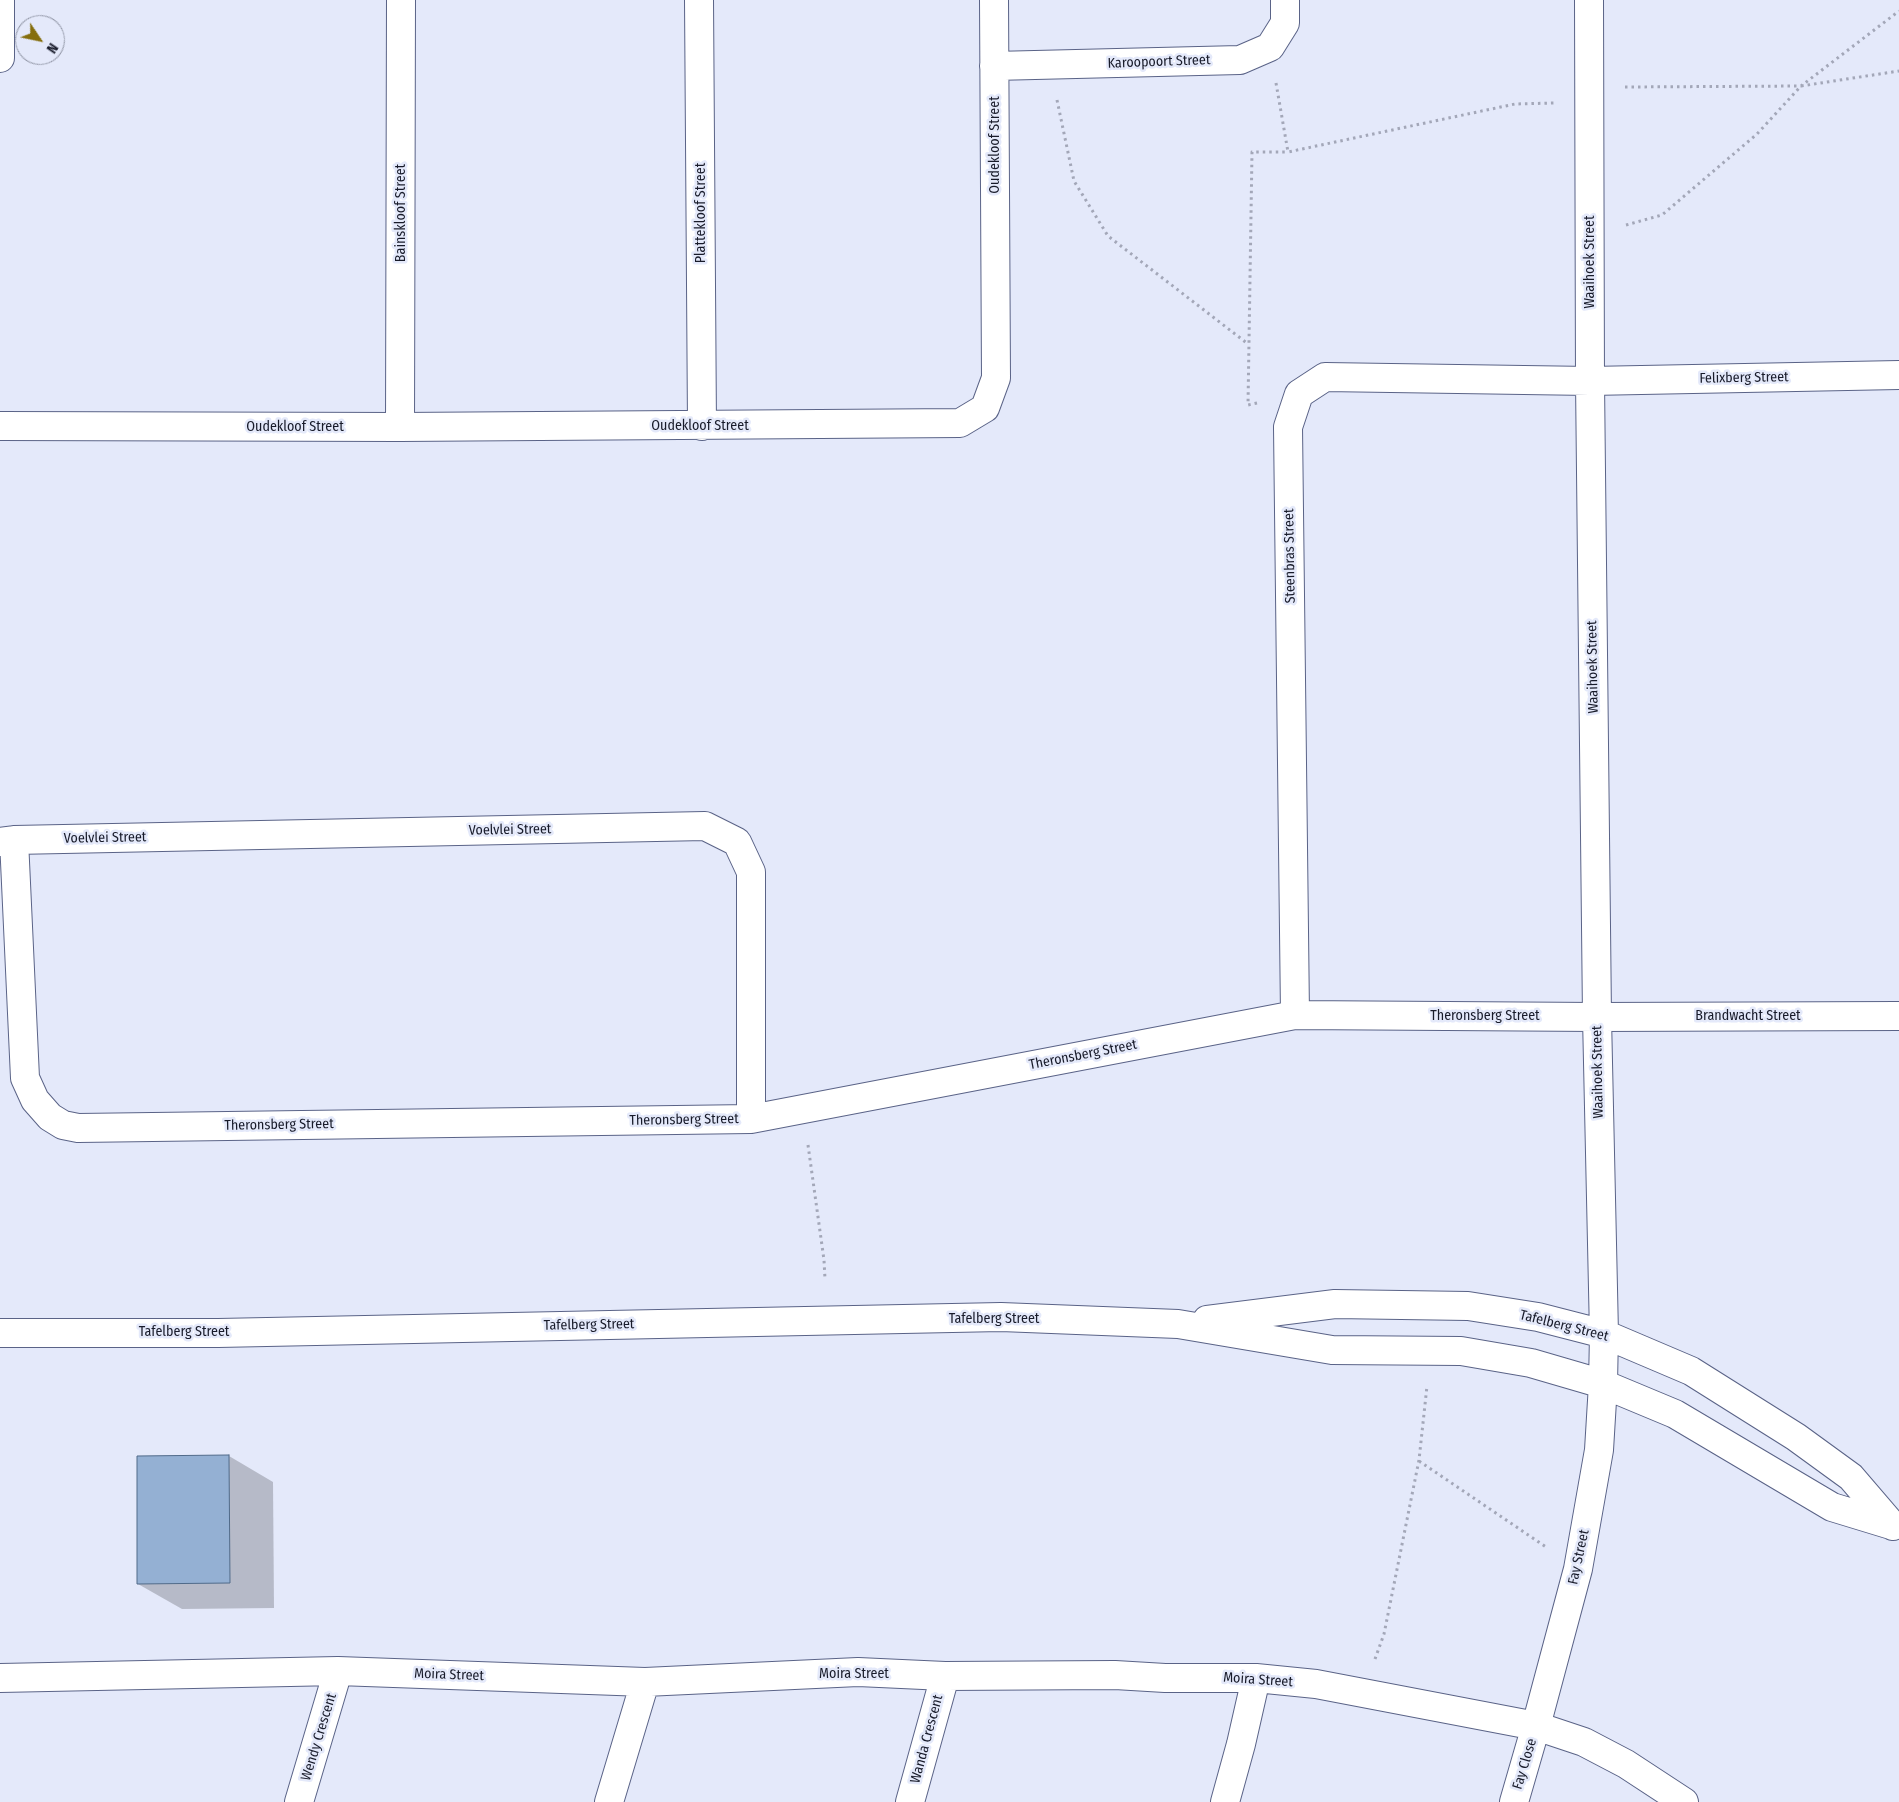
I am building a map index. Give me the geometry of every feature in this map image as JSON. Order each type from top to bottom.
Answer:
[{"type":"street","points":[[0,0],[0,58]]},
{"type":"street","name":"Bainskloof Street","points":[[400,427],[401,0]]},
{"type":"street","name":"Plattekloof Street","points":[[699,0],[702,426]]},
{"type":"street","name":"Oudekloof Street","points":[[0,426],[400,427],[960,424],[985,408],[996,378],[994,0]]},
{"type":"street","points":[[1270,48],[1286,24],[1285,0]]},
{"type":"street","name":"Waaihoek Street","points":[[1589,0],[1590,381],[1597,1017],[1604,1334],[1603,1384]]},
{"type":"street","name":"Karoopoort Street","points":[[994,66],[1240,60],[1270,48]]},
{"type":"street","name":"Felixberg Street","points":[[1590,381],[1899,375]]},
{"type":"street","points":[[1299,394],[1325,377],[1590,381]]},
{"type":"street","name":"Steenbras Street","points":[[1295,1015],[1288,427],[1299,394]]},
{"type":"street","name":"Voelvlei Street","points":[[7,841],[705,826],[736,842],[751,872],[751,1119]]},
{"type":"street","name":"Theronsberg Street","points":[[7,841],[25,1078],[35,1100],[50,1117],[63,1125],[78,1128],[751,1119],[1295,1015],[1597,1017]]},
{"type":"street","name":"Brandwacht Street","points":[[1597,1017],[1899,1016]]},
{"type":"street","name":"Tafelberg Street","points":[[1178,1324],[1335,1304],[1468,1306],[1538,1317],[1604,1334],[1691,1371],[1796,1437],[1851,1477],[1895,1528]]},
{"type":"street","name":"Tafelberg Street","points":[[0,1333],[228,1332],[1001,1317],[1178,1324],[1332,1350],[1461,1351],[1532,1363],[1603,1384],[1675,1414],[1832,1507],[1895,1528]]},
{"type":"street","name":"Fay Street","points":[[1536,1726],[1578,1569],[1600,1450],[1603,1384]]},
{"type":"street","name":"Moira Street","points":[[0,1678],[338,1671],[646,1682],[858,1672],[944,1676],[1115,1675],[1165,1678],[1256,1678],[1316,1684],[1536,1726],[1584,1742],[1626,1764],[1684,1802]]},
{"type":"street","name":"Wendy Crescent","points":[[299,1802],[338,1671]]},
{"type":"street","name":"Wanda Crescent","points":[[910,1802],[944,1676]]},
{"type":"street","points":[[1225,1802],[1242,1744],[1256,1678]]},
{"type":"street","points":[[609,1802],[646,1682]]},
{"type":"street","name":"Fay Close","points":[[1514,1802],[1536,1726]]},
{"type":"path","points":[[1590,234],[1662,215],[1757,134],[1801,86],[1899,11]]},
{"type":"path","points":[[1270,48],[1288,152]]},
{"type":"path","points":[[1050,65],[1074,181],[1108,236],[1248,344]]},
{"type":"path","points":[[1299,394],[1248,405],[1252,152],[1288,152],[1515,104],[1589,101],[1626,87],[1801,86],[1899,70]]},
{"type":"path","points":[[807,1140],[824,1260],[824,1279]]},
{"type":"path","points":[[1373,1665],[1384,1634],[1419,1460],[1427,1385]]},
{"type":"path","points":[[1419,1460],[1551,1550]]},
{"type":"building","points":[[229,1455],[230,1583],[137,1584],[137,1456]]}]
